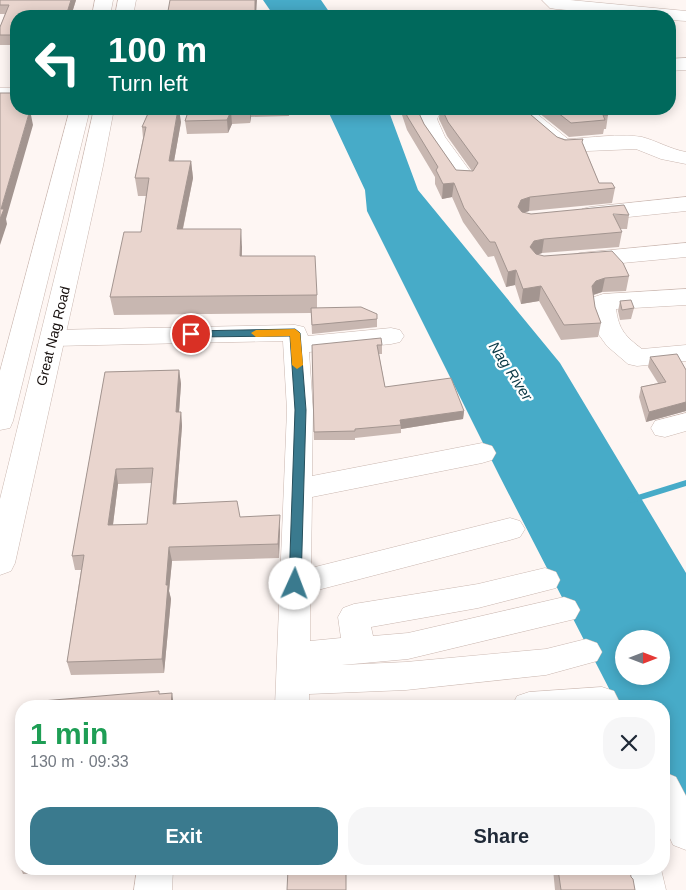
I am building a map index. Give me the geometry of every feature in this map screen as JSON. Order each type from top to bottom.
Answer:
[{"type":"street","points":[[545,10],[560,2],[635,5],[674,10]]},
{"type":"street","points":[[0,421],[78,115]]},
{"type":"street","name":"Great Nag Road","points":[[0,563],[103,115]]},
{"type":"street","points":[[429,115],[427,119],[435,137],[464,178]]},
{"type":"street","points":[[526,115],[563,146],[639,143],[668,155],[686,158]]},
{"type":"street","points":[[568,216],[686,204]]},
{"type":"street","points":[[559,261],[686,250]]},
{"type":"street","points":[[686,297],[603,302],[606,327],[616,343],[637,358],[686,353]]},
{"type":"street","points":[[52,338],[295,333],[300,410],[292,681]]},
{"type":"street","points":[[296,345],[391,336]]},
{"type":"street","points":[[298,489],[482,453]]},
{"type":"street","points":[[295,584],[510,528]]},
{"type":"street","points":[[359,649],[354,617],[478,596],[545,580]]},
{"type":"street","points":[[292,681],[359,649],[408,646],[564,610]]},
{"type":"street","points":[[292,681],[406,676],[546,662],[586,652]]},
{"type":"street","points":[[670,800],[686,832]]},
{"type":"street","points":[[153,890],[154,875]]},
{"type":"street","points":[[644,875],[647,890]]},
{"type":"water","points":[[263,0],[321,0],[328,10],[270,10]]},
{"type":"water","name":"Nag River","points":[[330,115],[390,115],[418,190],[560,363],[686,573],[686,837],[670,806],[670,700],[615,700],[500,477],[367,211],[365,190]]},
{"type":"building","points":[[0,0],[71,0],[68,10],[10,10],[10,35],[0,35],[0,27],[9,5],[0,5]]},
{"type":"building","points":[[170,0],[255,0],[255,10],[168,10]]},
{"type":"building","points":[[0,93],[10,93],[10,115],[29,115],[1,209],[4,209],[0,219]]},
{"type":"building","points":[[147,115],[177,115],[169,161],[191,161],[177,229],[241,229],[240,256],[315,256],[317,295],[110,297],[124,232],[141,232],[149,178],[135,178],[146,127],[142,127]]},
{"type":"building","points":[[187,115],[229,115],[227,120],[185,121]]},
{"type":"building","points":[[420,115],[456,170],[473,171],[478,163],[445,115],[531,115],[557,137],[565,140],[583,139],[582,142],[599,183],[612,183],[615,188],[530,197],[521,200],[518,207],[522,212],[531,214],[624,205],[629,215],[613,214],[622,232],[544,239],[534,241],[530,247],[536,254],[544,256],[612,251],[623,263],[629,276],[605,278],[596,281],[592,286],[595,307],[601,323],[564,325],[541,286],[523,289],[516,270],[508,272],[495,242],[490,242],[464,208],[454,183],[443,184],[436,170],[438,167],[407,116]]},
{"type":"building","points":[[561,115],[603,115],[605,120],[571,123]]},
{"type":"building","points":[[631,300],[634,308],[622,310],[620,301]]},
{"type":"building","points":[[361,307],[377,314],[377,319],[312,325],[311,308]]},
{"type":"building","points":[[381,338],[382,345],[377,345],[385,387],[451,378],[464,411],[400,420],[401,425],[355,429],[355,431],[314,432],[312,345]]},
{"type":"building","points":[[677,354],[686,370],[686,402],[649,412],[641,387],[666,382],[650,357]]},
{"type":"building","points":[[179,370],[176,412],[181,412],[173,504],[237,501],[240,517],[280,515],[278,544],[169,547],[162,659],[67,662],[84,555],[72,556],[105,372]],"holes":[[[153,468],[147,524],[108,525],[116,469]]]},
{"type":"building","points":[[159,691],[159,694],[172,693],[171,700],[54,700]]},
{"type":"building","points":[[288,875],[346,875],[346,890],[287,890]]},
{"type":"building","points":[[559,875],[631,875],[635,890],[561,890]]},
{"type":"waterway","points":[[631,500],[686,483]]},
{"type":"slow traffic","points":[[256,333],[295,333],[297,365]]},
{"type":"route","points":[[191,334],[295,333],[300,410],[295,584]]}]
